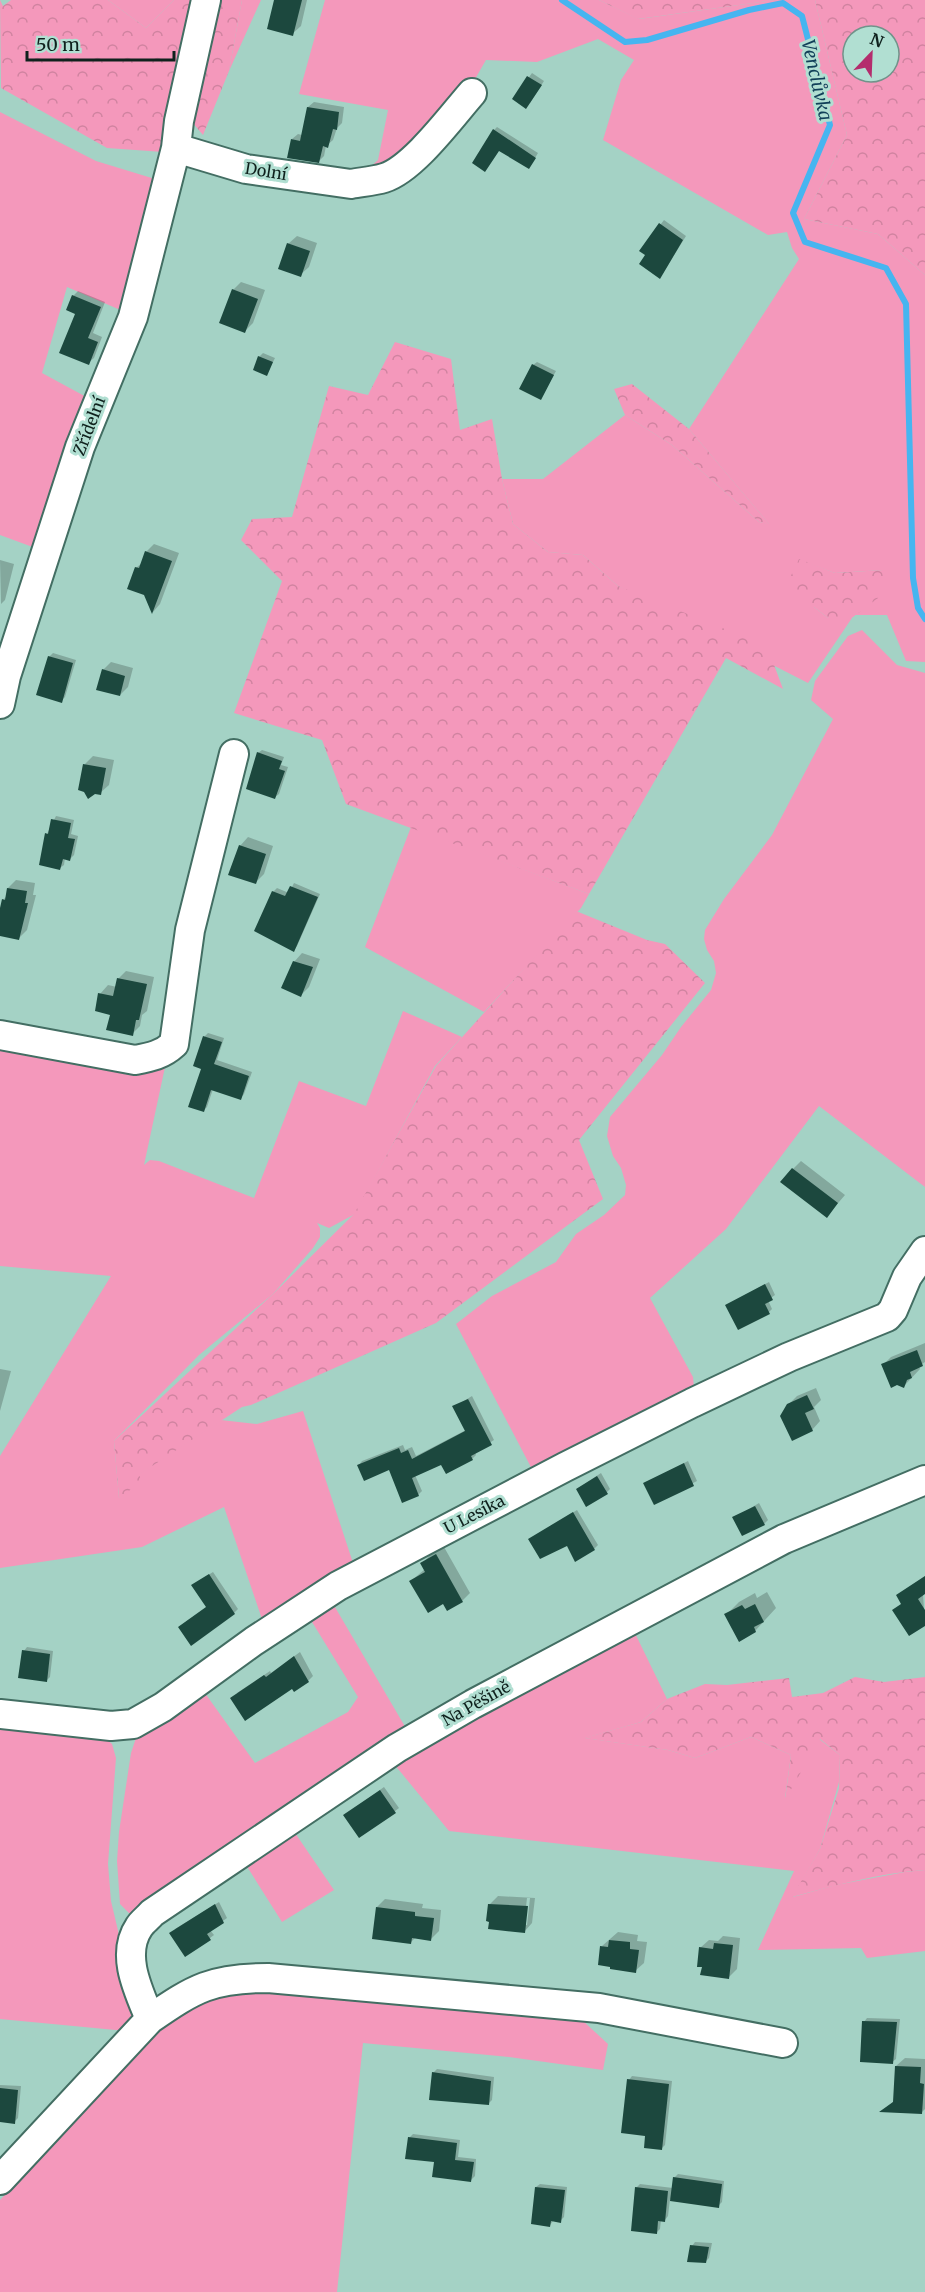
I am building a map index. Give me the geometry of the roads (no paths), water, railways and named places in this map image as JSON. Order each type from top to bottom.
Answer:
[{"type":"street","points":[[176,148],[179,121],[206,0]]},
{"type":"street","name":"Dolní","points":[[176,148],[246,169],[351,184],[386,178],[407,166],[472,93]]},
{"type":"street","name":"Zřídelní","points":[[0,704],[3,675],[80,447],[133,317],[176,148]]},
{"type":"street","points":[[0,1035],[135,1060],[154,1057],[165,1052],[174,1044],[190,930],[234,754]]},
{"type":"street","name":"U Lesíka","points":[[0,1714],[111,1726],[133,1724],[163,1707],[254,1641],[338,1586],[554,1472],[692,1403],[789,1357],[887,1317],[894,1310],[908,1277],[925,1251]]},
{"type":"street","name":"Na Pěšině","points":[[150,2019],[131,1961],[131,1946],[138,1928],[152,1913],[397,1748],[473,1704],[784,1539],[925,1480]]},
{"type":"street","points":[[0,2180],[150,2019],[208,1983],[238,1978],[268,1978],[598,2008],[783,2043]]},
{"type":"waterway","name":"Venclůvka","points":[[562,0],[625,42],[647,40],[749,10],[783,3],[802,16],[830,125],[793,213],[805,242],[886,268],[906,304],[913,578],[918,608],[925,619]]}]
